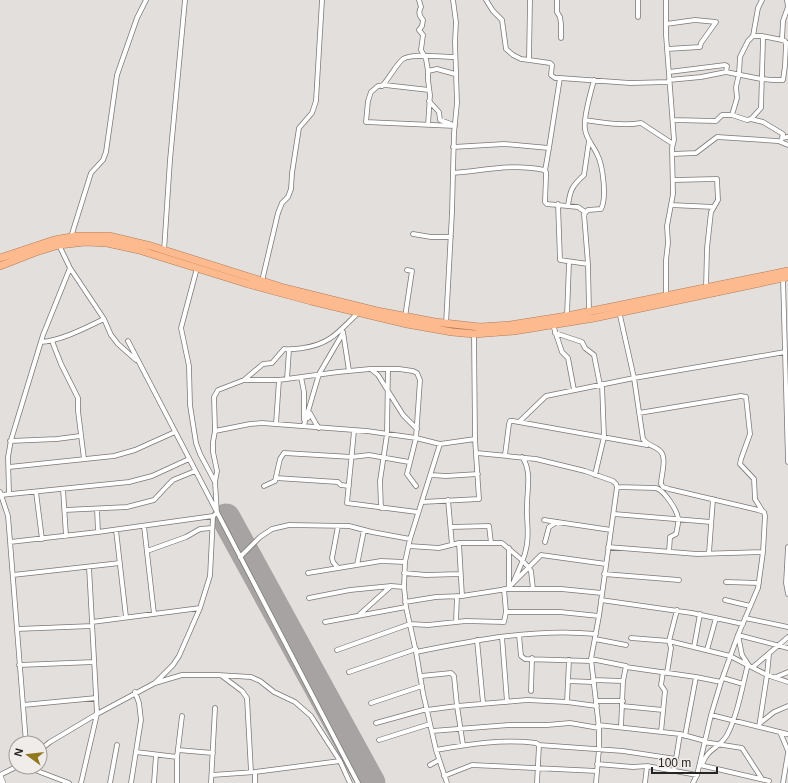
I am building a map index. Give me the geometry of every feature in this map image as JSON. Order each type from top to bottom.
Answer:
[{"type":"highway","points":[[0,258],[43,243],[71,237],[109,236],[132,241],[197,268],[288,295],[358,313],[437,330],[474,334],[514,331],[553,325],[666,296],[788,270]]},
{"type":"highway","points":[[0,266],[59,245],[85,242],[107,243],[163,254],[307,294],[405,317],[471,327],[494,327],[567,316],[589,311],[619,309],[786,278]]},
{"type":"street","points":[[71,237],[91,173],[103,160],[106,152],[117,75],[137,18],[146,0]]},
{"type":"street","points":[[163,254],[185,0]]},
{"type":"street","points":[[262,281],[278,213],[282,203],[288,197],[291,189],[299,128],[312,113],[316,101],[322,0]]},
{"type":"street","points":[[419,0],[421,7],[419,10],[420,16],[423,20],[422,26],[419,30],[423,35],[421,50],[428,71],[428,125]]},
{"type":"street","points":[[446,324],[457,103],[455,74],[456,22],[453,2],[456,0]]},
{"type":"street","points":[[486,0],[502,20],[506,48],[513,55],[521,59],[550,63],[552,65],[551,75],[555,78],[630,83],[669,81],[726,72],[762,79],[782,80],[787,44],[782,40],[762,36],[753,36]]},
{"type":"street","points":[[529,60],[530,0]]},
{"type":"street","points":[[557,0],[557,12],[560,17],[561,24],[561,38]]},
{"type":"street","points":[[638,0],[638,16]]},
{"type":"street","points":[[666,0],[667,49],[674,140],[672,154],[673,194],[667,226],[668,243],[666,260],[666,296]]},
{"type":"street","points":[[732,115],[737,98],[736,87],[739,74],[740,57],[746,44],[753,36],[758,8],[762,0]]},
{"type":"street","points":[[782,40],[783,21],[788,7],[787,0]]},
{"type":"street","points":[[666,24],[695,20],[716,22],[701,43],[700,47],[667,49]]},
{"type":"street","points":[[751,119],[761,108],[762,36]]},
{"type":"street","points":[[382,86],[402,59],[409,56],[455,57]]},
{"type":"street","points":[[669,72],[725,65],[727,66],[726,72]]},
{"type":"street","points":[[428,71],[437,69],[455,74]]},
{"type":"street","points":[[560,78],[545,171],[545,202],[548,204],[578,207],[585,212]]},
{"type":"street","points":[[585,212],[588,210],[601,209],[603,202],[602,171],[598,156],[586,132],[585,120],[594,80]]},
{"type":"street","points":[[429,90],[386,85],[378,86],[370,92],[366,122],[455,126]]},
{"type":"street","points":[[429,101],[439,112],[440,120],[455,126]]},
{"type":"street","points":[[673,120],[716,121],[722,115],[732,115],[747,120],[751,119],[763,122],[783,134],[782,140]]},
{"type":"street","points":[[585,120],[613,124],[631,124],[641,122],[673,144]]},
{"type":"street","points":[[672,154],[696,153],[717,137],[782,140],[788,137]]},
{"type":"street","points":[[568,206],[570,192],[574,184],[584,175],[589,140]]},
{"type":"street","points":[[782,140],[788,145]]},
{"type":"street","points":[[454,147],[504,144],[549,148]]},
{"type":"street","points":[[453,173],[480,171],[502,167],[530,168],[545,171]]},
{"type":"street","points":[[673,180],[717,179],[718,200],[711,212],[707,248],[706,288]]},
{"type":"street","points":[[558,204],[560,260],[588,264]]},
{"type":"street","points":[[671,206],[714,207]]},
{"type":"street","points":[[585,212],[589,311]]},
{"type":"street","points":[[413,234],[430,237],[451,237]]},
{"type":"street","points":[[59,245],[70,268],[104,320],[111,335],[118,344],[138,361]]},
{"type":"street","points":[[567,316],[569,262]]},
{"type":"street","points":[[9,494],[8,457],[10,441],[41,342],[70,268]]},
{"type":"street","points":[[197,268],[181,328],[188,360],[191,411],[196,442],[200,454],[215,482]]},
{"type":"street","points":[[405,317],[412,271],[407,270]]},
{"type":"street","points":[[786,278],[785,352],[787,365],[788,462]]},
{"type":"street","points":[[619,309],[634,378],[643,439],[650,446]]},
{"type":"street","points":[[217,513],[215,482],[217,471],[213,452],[215,431],[214,398],[218,390],[244,380],[263,364],[272,363],[284,349],[289,350],[322,344],[342,330],[358,313]]},
{"type":"street","points":[[41,342],[70,335],[104,320]]},
{"type":"street","points":[[553,325],[562,352],[568,358],[574,390]]},
{"type":"street","points":[[342,330],[349,371]]},
{"type":"street","points":[[304,426],[319,374],[342,330]]},
{"type":"street","points":[[555,333],[582,342],[585,348],[594,355],[601,384],[604,437],[595,475]]},
{"type":"street","points":[[422,502],[479,499],[475,439],[474,334]]},
{"type":"street","points":[[52,340],[61,364],[78,398],[80,436],[84,459]]},
{"type":"street","points":[[128,341],[358,783]]},
{"type":"street","points":[[287,379],[289,350]]},
{"type":"street","points":[[519,422],[546,396],[601,384],[785,352]]},
{"type":"street","points":[[244,380],[279,380],[370,369],[413,371],[420,380],[416,438],[407,474],[416,486]]},
{"type":"street","points":[[370,369],[376,372],[403,415],[417,430]]},
{"type":"street","points":[[381,508],[380,481],[387,434],[388,369]]},
{"type":"street","points":[[301,377],[304,392],[304,426]]},
{"type":"street","points":[[276,424],[279,380]]},
{"type":"street","points":[[639,413],[741,396],[746,397],[750,434],[740,464],[754,479],[755,499],[764,512],[766,524],[763,552],[759,583],[722,680],[711,715],[701,765]]},
{"type":"street","points":[[304,426],[310,413],[320,428]]},
{"type":"street","points":[[506,455],[510,421],[650,446],[659,449],[664,459],[661,484],[663,487],[764,512]]},
{"type":"street","points":[[215,431],[250,424],[276,424],[387,434],[416,438],[440,444],[475,439]]},
{"type":"street","points":[[354,430],[347,504],[418,512]]},
{"type":"street","points":[[8,467],[114,456],[135,450],[175,432]]},
{"type":"street","points":[[10,441],[57,439],[80,436]]},
{"type":"street","points":[[440,444],[410,538],[405,562],[404,587],[405,602],[430,724],[436,750],[447,783]]},
{"type":"street","points":[[264,486],[274,482],[280,459],[284,453],[352,457],[369,455],[409,462]]},
{"type":"street","points":[[477,453],[536,459],[595,475],[613,481],[616,484],[614,514],[591,660],[599,726],[599,749],[596,783]]},
{"type":"street","points":[[514,581],[526,551],[528,538],[528,476],[526,462],[522,457]]},
{"type":"street","points":[[25,735],[8,516],[0,494],[119,484],[152,476],[189,459]]},
{"type":"street","points":[[65,510],[127,506],[154,500],[173,480],[195,471]]},
{"type":"street","points":[[431,475],[446,476],[478,474]]},
{"type":"street","points":[[276,478],[338,482],[341,485],[349,486]]},
{"type":"street","points":[[617,487],[661,490],[676,511],[679,519],[676,534],[670,537],[669,552]]},
{"type":"street","points":[[63,489],[66,536]]},
{"type":"street","points":[[36,492],[42,539]]},
{"type":"street","points":[[448,500],[452,545]]},
{"type":"street","points":[[709,553],[713,500]]},
{"type":"street","points":[[97,509],[98,532]]},
{"type":"street","points":[[10,542],[116,530],[213,516],[217,513]]},
{"type":"street","points":[[614,514],[711,522]]},
{"type":"street","points":[[154,683],[173,665],[179,656],[200,608],[210,576],[213,516]]},
{"type":"street","points":[[544,520],[611,530]]},
{"type":"street","points":[[545,542],[549,527],[558,522]]},
{"type":"street","points":[[240,557],[260,537],[277,527],[289,524],[349,526],[410,538]]},
{"type":"street","points":[[144,526],[154,614]]},
{"type":"street","points":[[338,526],[332,558],[333,562],[338,568]]},
{"type":"street","points":[[450,527],[489,526],[491,543]]},
{"type":"street","points":[[147,552],[186,537],[200,529],[212,528]]},
{"type":"street","points":[[116,530],[126,617]]},
{"type":"street","points":[[357,565],[364,530]]},
{"type":"street","points":[[409,546],[439,548],[459,543],[502,543],[522,560],[531,571],[532,588]]},
{"type":"street","points":[[456,622],[460,574],[459,543]]},
{"type":"street","points":[[608,547],[669,552],[763,552]]},
{"type":"street","points":[[788,547],[786,583],[788,594]]},
{"type":"street","points":[[337,650],[410,624],[504,622],[510,550],[508,548]]},
{"type":"street","points":[[507,588],[538,556],[543,555],[606,564]]},
{"type":"street","points":[[308,573],[382,561],[405,562]]},
{"type":"street","points":[[12,575],[120,563]]},
{"type":"street","points":[[81,783],[97,714],[89,566]]},
{"type":"street","points":[[404,573],[426,575],[460,574]]},
{"type":"street","points":[[604,574],[679,580]]},
{"type":"street","points":[[726,582],[759,583]]},
{"type":"street","points":[[309,598],[350,590],[391,586],[404,587]]},
{"type":"street","points":[[360,614],[391,586]]},
{"type":"street","points":[[405,602],[436,597],[459,596],[507,588],[561,589],[602,593]]},
{"type":"street","points":[[601,600],[677,610],[743,624]]},
{"type":"street","points":[[725,600],[750,606]]},
{"type":"street","points":[[325,622],[360,614],[406,607]]},
{"type":"street","points":[[17,630],[92,624],[126,617],[200,608]]},
{"type":"street","points":[[661,732],[665,691],[661,685],[671,648],[669,641],[677,610]]},
{"type":"street","points":[[506,612],[560,612],[599,616]]},
{"type":"street","points":[[694,646],[700,614]]},
{"type":"street","points":[[707,650],[716,618]]},
{"type":"street","points":[[745,618],[788,627]]},
{"type":"street","points":[[349,672],[416,650],[502,637],[566,632],[595,637],[626,645]]},
{"type":"street","points":[[738,635],[788,648]]},
{"type":"street","points":[[693,783],[704,759],[708,753],[720,744],[726,737],[733,720],[748,664],[742,655],[738,635]]},
{"type":"street","points":[[519,636],[521,656],[525,659],[591,660],[625,665],[626,667],[743,684]]},
{"type":"street","points":[[502,637],[507,702]]},
{"type":"street","points":[[753,667],[788,637]]},
{"type":"street","points":[[631,638],[669,641],[730,656],[767,674],[788,682]]},
{"type":"street","points":[[477,640],[483,703]]},
{"type":"street","points":[[759,725],[769,654]]},
{"type":"street","points":[[531,691],[532,658]]},
{"type":"street","points":[[567,702],[569,660]]},
{"type":"street","points":[[19,665],[94,662]]},
{"type":"street","points":[[621,727],[623,681],[626,667]]},
{"type":"street","points":[[776,677],[788,672]]},
{"type":"street","points":[[48,744],[135,692],[154,683],[182,674],[256,679],[274,692],[295,702],[311,716],[340,761],[350,783]]},
{"type":"street","points":[[421,676],[453,674],[463,745]]},
{"type":"street","points":[[222,676],[242,691],[247,698],[255,783]]},
{"type":"street","points":[[674,771],[696,677]]},
{"type":"street","points":[[568,681],[623,681]]},
{"type":"street","points":[[371,703],[422,686]]},
{"type":"street","points":[[131,783],[141,720],[139,703],[135,692]]},
{"type":"street","points":[[22,705],[96,698]]},
{"type":"street","points":[[376,723],[427,709],[527,700],[623,704],[663,710]]},
{"type":"street","points":[[759,725],[774,712],[788,706]]},
{"type":"street","points":[[211,783],[215,708]]},
{"type":"street","points":[[711,715],[759,725],[788,734]]},
{"type":"street","points":[[177,783],[177,757],[182,716]]},
{"type":"street","points":[[432,731],[509,725],[547,725],[570,723],[621,727],[682,735],[705,742],[742,748],[762,779]]},
{"type":"street","points":[[379,740],[430,724]]},
{"type":"street","points":[[780,732],[788,752],[783,783]]},
{"type":"street","points":[[436,750],[463,745],[494,742],[534,742],[539,745],[623,751],[676,759]]},
{"type":"street","points":[[110,783],[117,745]]},
{"type":"street","points":[[537,783],[539,745]]},
{"type":"street","points":[[178,750],[213,753]]},
{"type":"street","points":[[136,752],[177,757]]},
{"type":"street","points":[[154,783],[156,755]]},
{"type":"street","points":[[430,765],[439,760]]},
{"type":"street","points":[[212,775],[253,772],[340,761]]},
{"type":"street","points":[[597,764],[633,767],[647,766],[697,775]]},
{"type":"street","points":[[444,776],[472,765],[597,771]]},
{"type":"street","points":[[701,765],[769,781]]},
{"type":"street","points":[[645,783],[647,766]]},
{"type":"street","points":[[0,775],[3,783]]},
{"type":"street","points":[[48,775],[69,783]]},
{"type":"runway","points":[[226,518],[371,783]]}]
